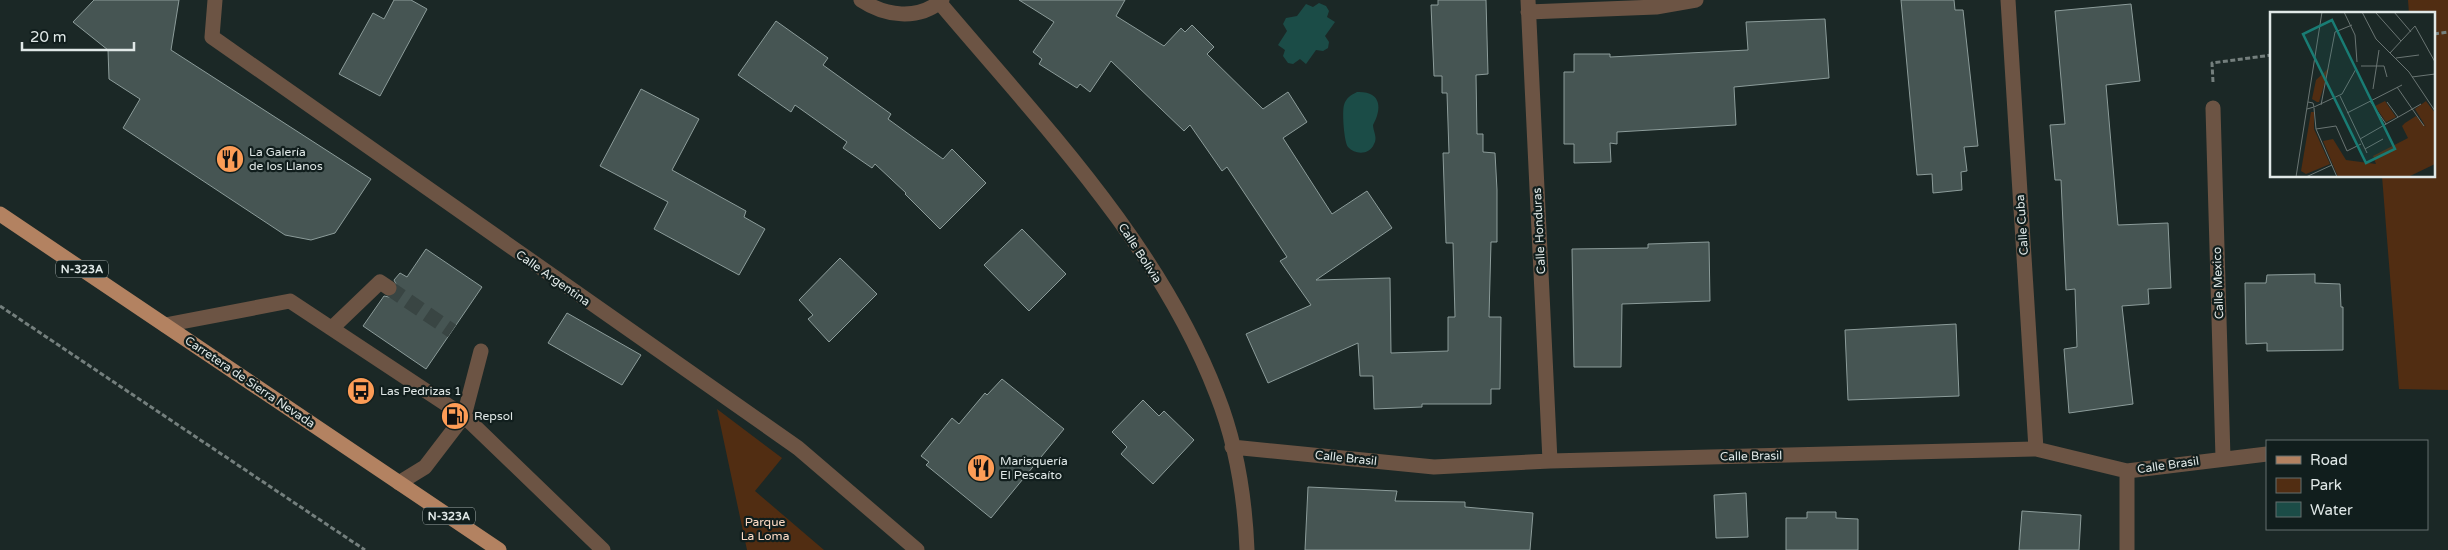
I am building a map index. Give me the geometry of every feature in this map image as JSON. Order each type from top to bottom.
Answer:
[{"type":"main road","name":"Carretera de Sierra Nevada","points":[[0,214],[499,550]]},
{"type":"street","name":"Calle Argentina","points":[[214,0],[212,37],[798,448],[917,550]]},
{"type":"street","points":[[861,0],[880,11],[900,15],[921,12],[940,1]]},
{"type":"street","points":[[1528,6],[1656,6],[1696,0]]},
{"type":"street","name":"Calle Cuba","points":[[2008,0],[2036,449]]},
{"type":"street","name":"Calle Bolivia","points":[[940,1],[1074,163],[1138,245],[1196,346],[1218,396],[1232,447],[1246,517],[1247,550]]},
{"type":"street","name":"Calle Honduras","points":[[1528,6],[1550,461]]},
{"type":"street","name":"Calle Mexico","points":[[2213,108],[2223,458]]},
{"type":"street","points":[[332,328],[380,282],[388,288]]},
{"type":"street","points":[[165,325],[290,301],[464,416],[603,550]]},
{"type":"street","points":[[399,483],[425,467],[464,416],[481,351]]},
{"type":"street","name":"Calle Brasil","points":[[1232,447],[1434,467],[1550,461],[2036,449],[2127,471],[2266,454]]},
{"type":"street","points":[[2127,471],[2128,550]]},
{"type":"path","points":[[2213,108],[2212,63],[2270,55]]},
{"type":"path","points":[[0,306],[366,550]]},
{"type":"green space","points":[[2408,0],[2448,0],[2448,390],[2399,389],[2382,178],[2436,178],[2436,12],[2409,12]]},
{"type":"green space","name":"Parque La Loma","points":[[717,409],[782,458],[755,491],[824,550],[747,550]]},
{"type":"water","points":[[1319,3],[1326,6],[1329,11],[1327,17],[1335,22],[1325,36],[1329,42],[1328,48],[1323,51],[1316,50],[1306,64],[1300,59],[1293,64],[1288,63],[1283,56],[1285,50],[1278,45],[1287,31],[1283,24],[1286,18],[1297,16],[1306,4],[1313,7]]},
{"type":"water","points":[[1357,92],[1371,94],[1378,102],[1378,113],[1373,125],[1375,142],[1372,148],[1362,153],[1351,150],[1348,147],[1344,127],[1343,109],[1345,103],[1349,97]]},
{"type":"building","points":[[94,0],[179,0],[171,50],[371,179],[335,233],[311,240],[285,235],[123,128],[140,99],[109,79],[108,50],[73,22]]},
{"type":"building","points":[[394,0],[411,0],[427,9],[380,96],[339,74],[373,13],[384,19]]},
{"type":"building","points":[[1019,0],[1125,0],[1116,16],[1164,46],[1181,28],[1185,32],[1192,25],[1214,47],[1207,54],[1263,109],[1288,92],[1307,122],[1283,138],[1332,214],[1367,191],[1392,228],[1316,280],[1390,278],[1391,353],[1448,351],[1448,317],[1455,317],[1453,243],[1446,243],[1443,153],[1449,153],[1447,93],[1442,93],[1442,76],[1434,76],[1431,5],[1438,5],[1438,0],[1486,0],[1488,74],[1476,75],[1477,134],[1483,134],[1483,152],[1495,153],[1497,242],[1491,242],[1489,317],[1501,317],[1500,389],[1491,389],[1491,404],[1422,404],[1422,407],[1374,409],[1373,376],[1360,376],[1358,343],[1268,383],[1246,334],[1311,305],[1280,261],[1287,257],[1227,167],[1222,171],[1190,125],[1184,131],[1111,61],[1090,92],[1080,84],[1077,88],[1039,64],[1042,59],[1033,52],[1054,22]]},
{"type":"building","points":[[1901,0],[1954,0],[1955,10],[1963,10],[1978,146],[1964,147],[1967,171],[1961,172],[1962,190],[1933,193],[1932,174],[1917,175]]},
{"type":"building","points":[[2131,4],[2140,81],[2106,85],[2118,225],[2168,223],[2171,288],[2148,289],[2149,304],[2122,306],[2133,404],[2069,413],[2064,349],[2077,347],[2075,289],[2066,290],[2061,180],[2055,180],[2050,125],[2065,124],[2055,11]]},
{"type":"building","points":[[1825,19],[1829,78],[1734,87],[1736,125],[1617,132],[1617,144],[1610,143],[1611,162],[1574,163],[1574,144],[1564,144],[1564,72],[1574,72],[1574,54],[1610,54],[1610,57],[1748,50],[1746,22]]},
{"type":"building","points":[[776,21],[828,58],[823,65],[891,114],[888,119],[943,159],[952,149],[986,183],[940,229],[875,164],[872,168],[843,148],[847,142],[795,105],[791,112],[738,75]]},
{"type":"building","points":[[641,89],[699,119],[672,170],[746,211],[744,217],[765,229],[739,275],[654,229],[668,202],[600,166]]},
{"type":"building","points":[[1022,229],[1066,274],[1029,311],[984,265]]},
{"type":"building","points":[[1709,242],[1710,301],[1622,304],[1621,367],[1574,367],[1572,249],[1648,248],[1648,244]]},
{"type":"building","points":[[426,249],[482,287],[426,369],[363,326],[384,296],[389,297],[396,294],[398,288],[394,280],[400,273],[407,277]]},
{"type":"building","points":[[840,258],[877,294],[829,342],[808,319],[813,315],[799,300]]},
{"type":"building","points":[[2315,274],[2315,283],[2340,284],[2341,307],[2343,307],[2343,350],[2267,351],[2267,343],[2246,344],[2245,283],[2266,283],[2267,275]]},
{"type":"building","points":[[567,313],[641,355],[622,385],[548,343]]},
{"type":"building","points":[[1956,324],[1959,396],[1848,400],[1845,330]]},
{"type":"building","points":[[1002,379],[1064,429],[991,518],[926,465],[929,462],[921,456],[952,418],[959,424],[985,393],[987,395]]},
{"type":"building","points":[[1143,400],[1159,416],[1164,411],[1194,440],[1153,484],[1121,454],[1127,447],[1112,432]]},
{"type":"building","points":[[1308,487],[1397,491],[1395,501],[1465,502],[1465,507],[1533,513],[1530,550],[1305,550]]},
{"type":"building","points":[[1746,493],[1748,537],[1716,538],[1714,495]]},
{"type":"building","points":[[2022,511],[2081,515],[2079,550],[2019,550]]},
{"type":"building","points":[[1807,512],[1836,512],[1836,518],[1858,519],[1858,550],[1786,550],[1786,518],[1807,518]]},
{"type":"tunnel","points":[[389,288],[452,331]]},
{"type":"place","name":"La Galería de los Llanos","points":[[230,159]]},
{"type":"place","name":"Las Pedrizas 1","points":[[361,391]]},
{"type":"place","name":"Repsol","points":[[455,416]]},
{"type":"place","name":"Marisquería El Pescaíto","points":[[981,468]]}]
